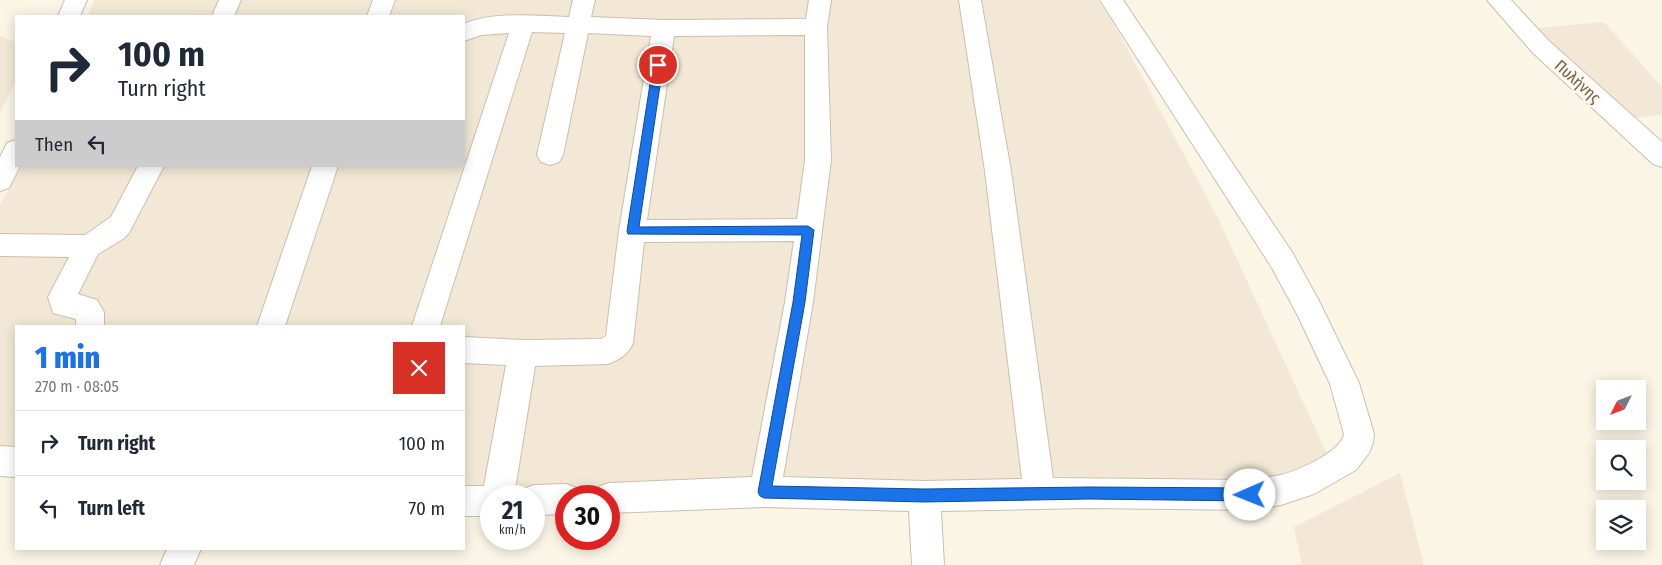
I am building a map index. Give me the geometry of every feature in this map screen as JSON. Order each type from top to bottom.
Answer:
[{"type":"street","points":[[69,15],[76,0]]},
{"type":"street","points":[[222,15],[230,0]]},
{"type":"street","points":[[378,15],[384,0]]},
{"type":"street","points":[[550,155],[584,0]]},
{"type":"street","points":[[764,492],[799,302],[818,160],[816,27],[820,0]]},
{"type":"street","points":[[970,0],[998,171],[1039,494]]},
{"type":"street","points":[[620,498],[764,492],[924,496],[1039,494],[1241,495],[1281,490],[1320,475],[1345,460],[1358,443],[1359,434],[1344,383],[1282,260],[1111,0]]},
{"type":"street","name":"Πυλήνης","points":[[1498,0],[1541,47],[1662,156]]},
{"type":"street","points":[[426,325],[523,24]]},
{"type":"street","points":[[465,32],[478,27],[523,24],[664,28],[816,27]]},
{"type":"street","points":[[465,350],[523,354],[601,352],[608,351],[618,344],[621,338],[632,231],[664,28]]},
{"type":"street","points":[[0,181],[15,152]]},
{"type":"street","points":[[0,245],[89,246],[114,231],[120,225],[150,167]]},
{"type":"street","points":[[271,325],[325,167]]},
{"type":"street","points":[[632,231],[808,230]]},
{"type":"street","points":[[89,246],[62,300],[63,304],[68,306],[86,307],[91,314],[90,325]]},
{"type":"street","points":[[500,485],[523,354]]},
{"type":"street","points":[[0,461],[15,462]]},
{"type":"street","points":[[924,496],[928,565]]},
{"type":"street","points":[[465,501],[480,502]]},
{"type":"street","points":[[176,565],[184,550]]},
{"type":"shaded area","points":[[94,0],[1098,0],[1112,21],[1217,216],[1328,456],[1289,477],[545,486],[480,485],[480,487],[465,487],[465,325],[15,325],[15,456],[0,453],[0,205],[21,167],[465,167],[465,15],[88,15]]},
{"type":"shaded area","points":[[1604,22],[1662,87],[1662,114],[1637,118],[1612,99],[1536,28]]},
{"type":"shaded area","points":[[0,36],[15,42],[15,83],[0,113]]},
{"type":"shaded area","points":[[1400,473],[1424,565],[1302,565],[1294,527]]},
{"type":"route","points":[[658,65],[632,231],[808,230],[799,302],[764,492],[924,496],[1089,493],[1206,496],[1250,495]]}]
